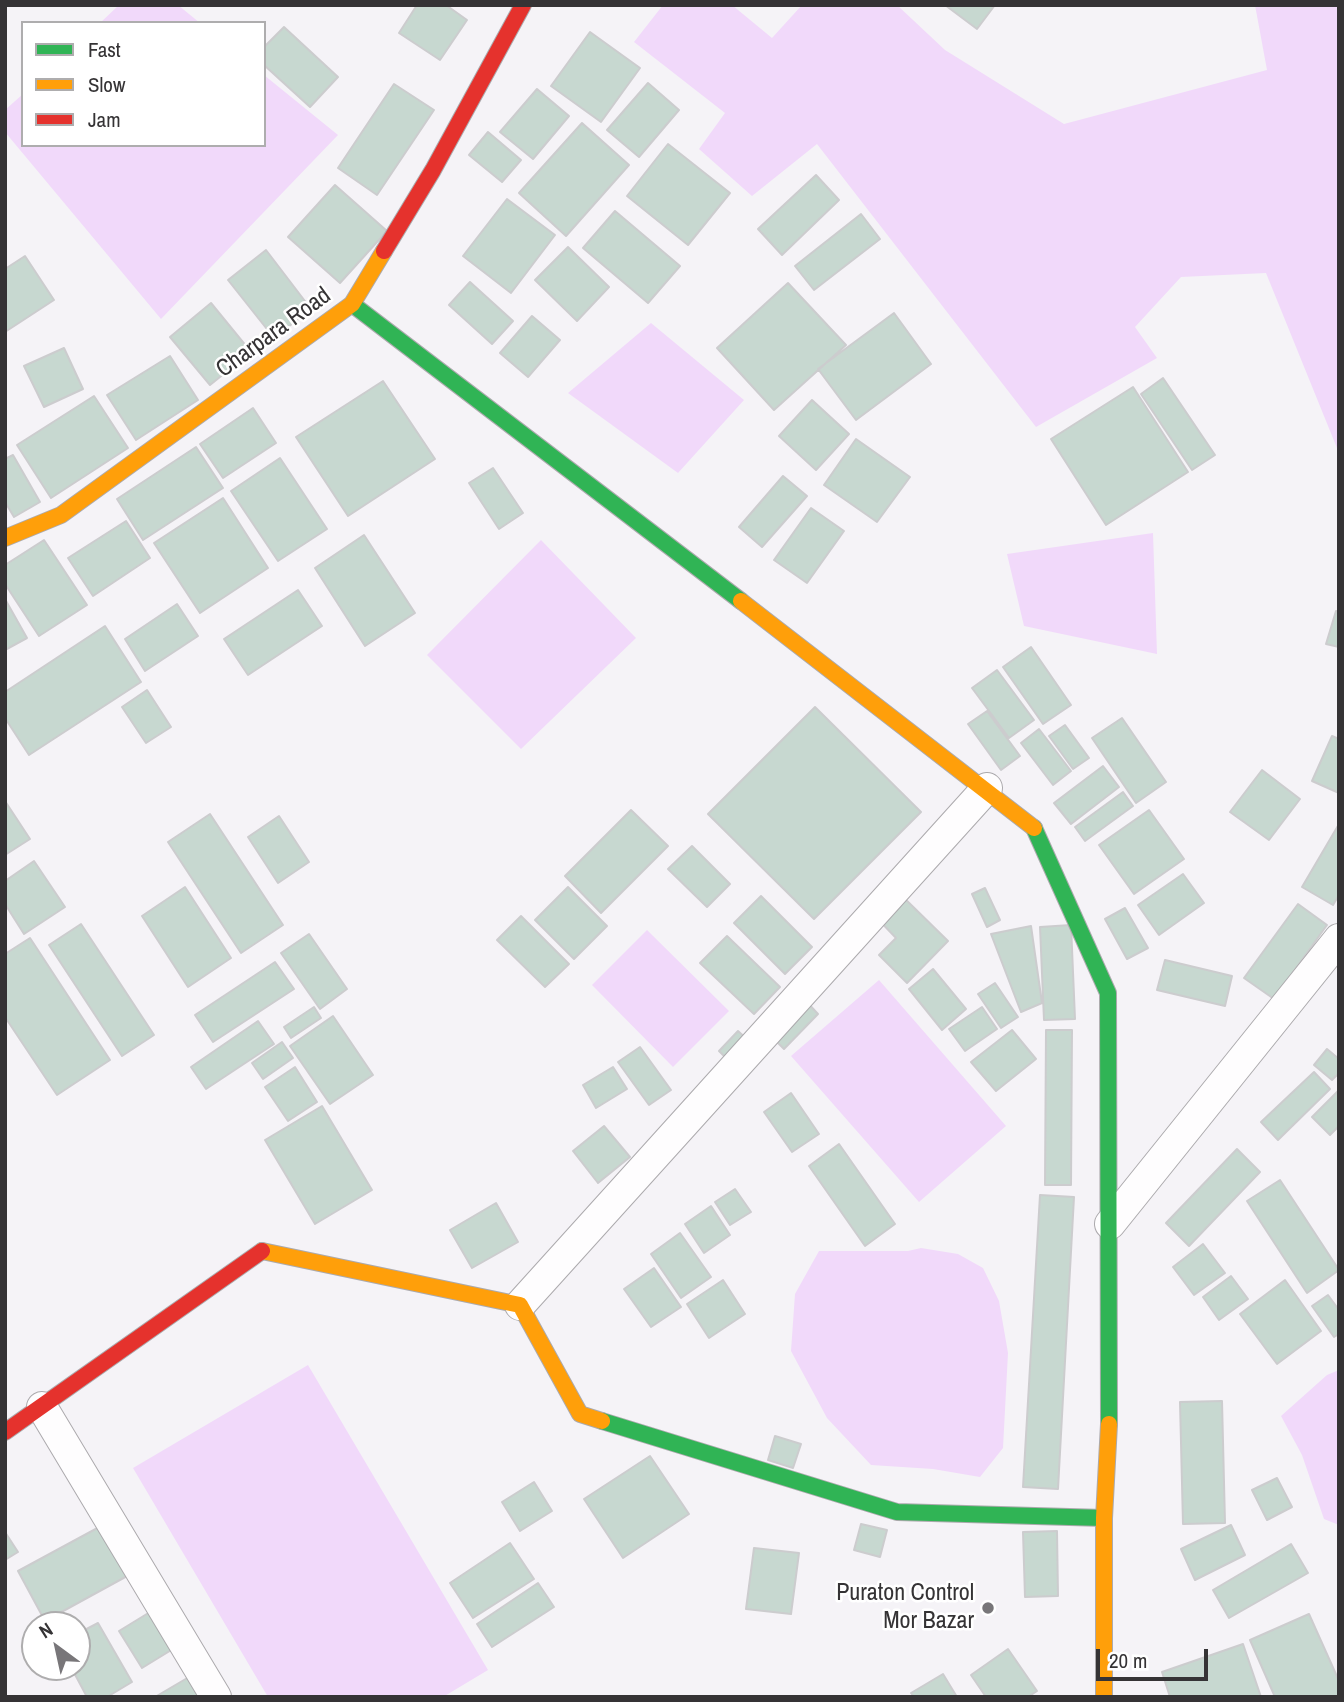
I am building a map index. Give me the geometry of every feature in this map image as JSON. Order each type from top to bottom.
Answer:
[{"type":"street","name":"Charpara Road","points":[[5,538],[61,515],[352,304],[433,170],[523,5]]},
{"type":"street","points":[[352,304],[1032,824],[1108,993],[1110,1224],[1108,1458],[1104,1518],[1104,1697]]},
{"type":"street","points":[[520,1305],[987,788]]},
{"type":"street","points":[[1110,1224],[1336,949]]},
{"type":"street","points":[[5,1432],[263,1250],[520,1305],[579,1414],[897,1512],[1104,1518]]},
{"type":"street","points":[[42,1407],[216,1697]]},
{"type":"shaded area","points":[[119,5],[178,5],[198,21],[102,21]]},
{"type":"shaded area","points":[[663,5],[732,5],[772,38],[802,5],[897,5],[945,50],[1064,124],[1267,70],[1255,5],[1339,5],[1339,453],[1266,273],[1181,277],[1135,327],[1157,358],[1036,427],[817,144],[752,196],[699,149],[725,113],[634,42]]},
{"type":"shaded area","points":[[266,77],[338,135],[161,319],[5,132],[5,110],[21,96],[21,147],[266,147]]},
{"type":"shaded area","points":[[651,323],[744,400],[678,473],[568,393]]},
{"type":"shaded area","points":[[1153,533],[1157,654],[1024,626],[1007,554]]},
{"type":"shaded area","points":[[541,540],[636,638],[521,749],[427,655]]},
{"type":"shaded area","points":[[647,930],[729,1011],[673,1067],[592,985]]},
{"type":"shaded area","points":[[879,980],[1006,1126],[919,1202],[791,1056]]},
{"type":"shaded area","points":[[921,1248],[958,1254],[983,1268],[999,1301],[1008,1353],[1003,1448],[980,1477],[933,1469],[871,1465],[827,1418],[791,1351],[795,1294],[819,1251],[908,1251]]},
{"type":"shaded area","points":[[308,1365],[488,1670],[443,1697],[268,1697],[133,1468]]},
{"type":"shaded area","points":[[1339,1370],[1339,1525],[1324,1519],[1302,1455],[1281,1416],[1327,1375]]},
{"type":"building","points":[[417,5],[446,5],[467,20],[440,60],[399,33]]},
{"type":"building","points":[[945,5],[995,5],[977,29]]},
{"type":"building","points":[[284,27],[338,77],[310,107],[266,67],[266,45]]},
{"type":"building","points":[[590,32],[640,68],[601,122],[551,86]]},
{"type":"building","points":[[648,83],[679,110],[639,157],[607,130]]},
{"type":"building","points":[[394,84],[434,110],[377,195],[338,168]]},
{"type":"building","points":[[537,89],[569,116],[533,159],[500,132]]},
{"type":"building","points":[[582,123],[629,165],[566,236],[519,193]]},
{"type":"building","points":[[488,132],[521,160],[502,182],[469,155]]},
{"type":"building","points":[[668,144],[730,193],[688,245],[627,196]]},
{"type":"building","points":[[816,175],[839,200],[782,255],[758,229]]},
{"type":"building","points":[[335,185],[387,231],[340,283],[288,237]]},
{"type":"building","points":[[507,199],[555,235],[511,293],[463,256]]},
{"type":"building","points":[[615,211],[680,266],[648,303],[583,248]]},
{"type":"building","points":[[861,214],[880,239],[814,290],[795,266]]},
{"type":"building","points":[[568,247],[609,287],[577,321],[535,280]]},
{"type":"building","points":[[266,250],[311,309],[274,338],[228,280]]},
{"type":"building","points":[[25,256],[54,300],[5,332],[5,269]]},
{"type":"building","points":[[470,282],[513,321],[492,344],[449,305]]},
{"type":"building","points":[[788,283],[846,345],[774,410],[717,348]]},
{"type":"building","points":[[211,303],[251,352],[210,385],[170,337]]},
{"type":"building","points":[[894,313],[931,364],[856,420],[818,369]]},
{"type":"building","points":[[532,316],[560,340],[528,377],[500,353]]},
{"type":"building","points":[[64,348],[83,389],[44,407],[24,366]]},
{"type":"building","points":[[170,356],[198,400],[136,440],[107,395]]},
{"type":"building","points":[[1163,378],[1215,455],[1192,470],[1141,394]]},
{"type":"building","points":[[383,381],[435,459],[348,516],[296,437]]},
{"type":"building","points":[[1133,387],[1188,472],[1106,525],[1051,439]]},
{"type":"building","points":[[94,396],[128,448],[51,498],[17,445]]},
{"type":"building","points":[[812,400],[849,434],[816,470],[779,436]]},
{"type":"building","points":[[253,408],[276,443],[223,478],[200,444]]},
{"type":"building","points":[[856,439],[910,477],[877,522],[824,485]]},
{"type":"building","points":[[196,447],[223,488],[143,540],[117,499]]},
{"type":"building","points":[[13,455],[40,502],[14,517],[5,502],[5,459]]},
{"type":"building","points":[[280,458],[327,529],[278,561],[231,491]]},
{"type":"building","points":[[493,468],[523,513],[499,529],[469,483]]},
{"type":"building","points":[[783,476],[807,496],[762,547],[739,527]]},
{"type":"building","points":[[223,498],[268,568],[200,613],[154,543]]},
{"type":"building","points":[[811,508],[844,531],[807,583],[774,560]]},
{"type":"building","points":[[126,521],[150,558],[93,596],[68,558]]},
{"type":"building","points":[[364,535],[415,613],[365,646],[315,568]]},
{"type":"building","points":[[44,540],[87,605],[39,636],[5,584],[5,565]]},
{"type":"building","points":[[298,590],[322,626],[248,675],[224,639]]},
{"type":"building","points":[[5,599],[27,638],[5,650]]},
{"type":"building","points":[[177,604],[198,636],[145,671],[125,639]]},
{"type":"building","points":[[1336,611],[1339,612],[1339,647],[1326,644]]},
{"type":"building","points":[[105,626],[141,682],[29,755],[5,718],[5,692]]},
{"type":"building","points":[[1031,647],[1071,705],[1043,724],[1003,667]]},
{"type":"building","points":[[997,670],[1034,720],[1009,738],[972,688]]},
{"type":"building","points":[[147,690],[171,727],[146,743],[122,707]]},
{"type":"building","points":[[815,707],[921,812],[814,919],[708,814]]},
{"type":"building","points":[[987,711],[1020,756],[1001,770],[968,724]]},
{"type":"building","points":[[1122,718],[1166,782],[1136,803],[1092,738]]},
{"type":"building","points":[[1065,725],[1089,758],[1073,769],[1049,736]]},
{"type":"building","points":[[1039,729],[1071,771],[1053,785],[1021,743]]},
{"type":"building","points":[[1332,736],[1339,739],[1339,793],[1312,781]]},
{"type":"building","points":[[1103,766],[1119,787],[1071,824],[1054,803]]},
{"type":"building","points":[[1262,770],[1300,799],[1269,840],[1230,812]]},
{"type":"building","points":[[1123,792],[1133,806],[1085,841],[1075,827]]},
{"type":"building","points":[[5,801],[30,839],[5,855]]},
{"type":"building","points":[[631,810],[668,846],[601,913],[565,876]]},
{"type":"building","points":[[1149,810],[1184,859],[1134,894],[1099,845]]},
{"type":"building","points":[[210,814],[283,925],[241,953],[168,842]]},
{"type":"building","points":[[279,816],[309,862],[278,883],[248,837]]},
{"type":"building","points":[[1339,824],[1339,895],[1333,905],[1302,887]]},
{"type":"building","points":[[692,846],[730,884],[707,907],[668,869]]},
{"type":"building","points":[[34,861],[65,907],[24,934],[5,904],[5,881]]},
{"type":"building","points":[[1183,874],[1204,903],[1159,935],[1138,905]]},
{"type":"building","points":[[185,887],[231,958],[188,987],[142,916]]},
{"type":"building","points":[[568,887],[607,926],[574,959],[535,920]]},
{"type":"building","points":[[985,888],[1000,920],[987,927],[972,894]]},
{"type":"building","points":[[899,893],[948,941],[907,983],[879,955],[896,938],[875,916]]},
{"type":"building","points":[[761,896],[812,947],[785,974],[734,923]]},
{"type":"building","points":[[1298,904],[1327,925],[1274,999],[1244,978]]},
{"type":"building","points":[[1125,908],[1148,948],[1127,959],[1105,919]]},
{"type":"building","points":[[521,916],[569,964],[545,987],[497,940]]},
{"type":"building","points":[[81,924],[154,1035],[122,1056],[49,945]]},
{"type":"building","points":[[1071,925],[1075,1019],[1044,1020],[1040,927]]},
{"type":"building","points":[[1031,926],[1042,1003],[1021,1012],[991,934]]},
{"type":"building","points":[[309,934],[347,989],[320,1009],[281,953]]},
{"type":"building","points":[[727,936],[780,987],[754,1014],[700,963]]},
{"type":"building","points":[[30,938],[110,1060],[57,1095],[5,1017],[5,954]]},
{"type":"building","points":[[1165,960],[1232,976],[1225,1006],[1157,990]]},
{"type":"building","points":[[275,962],[294,989],[213,1042],[195,1015]]},
{"type":"building","points":[[933,969],[966,1009],[942,1030],[909,989]]},
{"type":"building","points":[[995,983],[1018,1017],[1001,1028],[978,994]]},
{"type":"building","points":[[804,999],[818,1014],[784,1049],[769,1034]]},
{"type":"building","points":[[314,1007],[321,1018],[291,1038],[284,1027]]},
{"type":"building","points":[[982,1007],[997,1029],[965,1051],[949,1029]]},
{"type":"building","points":[[333,1016],[373,1075],[330,1104],[290,1046]]},
{"type":"building","points":[[258,1021],[274,1044],[206,1089],[191,1067]]},
{"type":"building","points":[[1012,1030],[1036,1059],[996,1091],[971,1062]]},
{"type":"building","points":[[1046,1030],[1072,1030],[1071,1185],[1045,1185]]},
{"type":"building","points":[[738,1031],[750,1042],[730,1062],[719,1051]]},
{"type":"building","points":[[282,1042],[293,1058],[263,1079],[252,1063]]},
{"type":"building","points":[[640,1047],[671,1090],[649,1105],[618,1062]]},
{"type":"building","points":[[1327,1049],[1339,1059],[1339,1073],[1332,1080],[1314,1065]]},
{"type":"building","points":[[295,1067],[317,1102],[288,1121],[265,1087]]},
{"type":"building","points":[[613,1067],[627,1089],[596,1108],[583,1085]]},
{"type":"building","points":[[1314,1072],[1330,1089],[1278,1140],[1261,1122]]},
{"type":"building","points":[[1339,1090],[1339,1126],[1330,1135],[1312,1117]]},
{"type":"building","points":[[791,1093],[819,1134],[792,1152],[764,1112]]},
{"type":"building","points":[[322,1106],[372,1190],[315,1224],[265,1140]]},
{"type":"building","points":[[604,1126],[630,1157],[598,1183],[573,1151]]},
{"type":"building","points":[[839,1144],[895,1224],[865,1246],[809,1166]]},
{"type":"building","points":[[1237,1149],[1260,1172],[1189,1246],[1166,1223]]},
{"type":"building","points":[[1280,1180],[1339,1270],[1307,1293],[1247,1201]]},
{"type":"building","points":[[735,1189],[751,1212],[730,1225],[715,1202]]},
{"type":"building","points":[[1040,1195],[1074,1197],[1058,1489],[1023,1487]]},
{"type":"building","points":[[496,1203],[518,1242],[472,1268],[450,1230]]},
{"type":"building","points":[[711,1206],[730,1235],[704,1253],[685,1224]]},
{"type":"building","points":[[680,1233],[711,1277],[681,1298],[651,1254]]},
{"type":"building","points":[[1203,1244],[1225,1273],[1194,1295],[1173,1267]]},
{"type":"building","points":[[654,1268],[681,1307],[651,1327],[624,1289]]},
{"type":"building","points":[[1231,1276],[1248,1299],[1219,1320],[1203,1297]]},
{"type":"building","points":[[723,1280],[745,1314],[709,1338],[687,1304]]},
{"type":"building","points":[[1285,1280],[1321,1331],[1277,1364],[1240,1314]]},
{"type":"building","points":[[1328,1295],[1339,1310],[1339,1334],[1334,1337],[1312,1306]]},
{"type":"building","points":[[1222,1401],[1225,1523],[1183,1524],[1180,1402]]},
{"type":"building","points":[[775,1436],[801,1444],[793,1468],[768,1460]]},
{"type":"building","points":[[650,1456],[689,1514],[623,1558],[584,1499]]},
{"type":"building","points":[[1277,1478],[1292,1507],[1267,1520],[1252,1490]]},
{"type":"building","points":[[534,1482],[552,1511],[520,1531],[502,1502]]},
{"type":"building","points":[[861,1524],[887,1530],[880,1557],[854,1550]]},
{"type":"building","points":[[103,1525],[129,1575],[63,1611],[40,1611],[18,1571]]},
{"type":"building","points":[[1231,1525],[1245,1555],[1195,1580],[1181,1549]]},
{"type":"building","points":[[1057,1531],[1058,1596],[1025,1597],[1023,1532]]},
{"type":"building","points":[[5,1532],[18,1552],[5,1560]]},
{"type":"building","points":[[510,1543],[534,1579],[473,1618],[450,1583]]},
{"type":"building","points":[[1291,1544],[1308,1573],[1229,1618],[1213,1590]]},
{"type":"building","points":[[754,1548],[799,1553],[791,1614],[746,1609]]},
{"type":"building","points":[[538,1583],[554,1607],[492,1647],[477,1624]]},
{"type":"building","points":[[150,1612],[173,1649],[142,1668],[119,1631]]},
{"type":"building","points":[[1309,1614],[1339,1681],[1339,1697],[1275,1697],[1250,1640]]},
{"type":"building","points":[[98,1623],[132,1682],[107,1697],[87,1697],[78,1681],[91,1681],[91,1627]]},
{"type":"building","points":[[1243,1644],[1261,1697],[1170,1697],[1162,1672]]},
{"type":"building","points":[[1008,1649],[1037,1691],[1028,1697],[986,1697],[971,1675]]},
{"type":"building","points":[[943,1674],[957,1697],[914,1697],[911,1693]]},
{"type":"building","points":[[189,1677],[201,1697],[155,1697]]},
{"type":"traffic: fast","points":[[352,304],[741,601]]},
{"type":"traffic: fast","points":[[1034,828],[1108,993],[1109,1424]]},
{"type":"traffic: fast","points":[[602,1421],[897,1512],[1104,1518]]},
{"type":"traffic: slow","points":[[5,538],[61,515],[352,304],[384,251]]},
{"type":"traffic: slow","points":[[741,601],[1034,828]]},
{"type":"traffic: slow","points":[[262,1251],[520,1305],[580,1414],[602,1421]]},
{"type":"traffic: slow","points":[[1104,1697],[1104,1518],[1109,1424]]},
{"type":"traffic: jam","points":[[384,251],[433,170],[523,5]]},
{"type":"traffic: jam","points":[[5,1432],[262,1251]]},
{"type":"place","name":"Puraton Control Mor Bazar","points":[[988,1608]]}]
